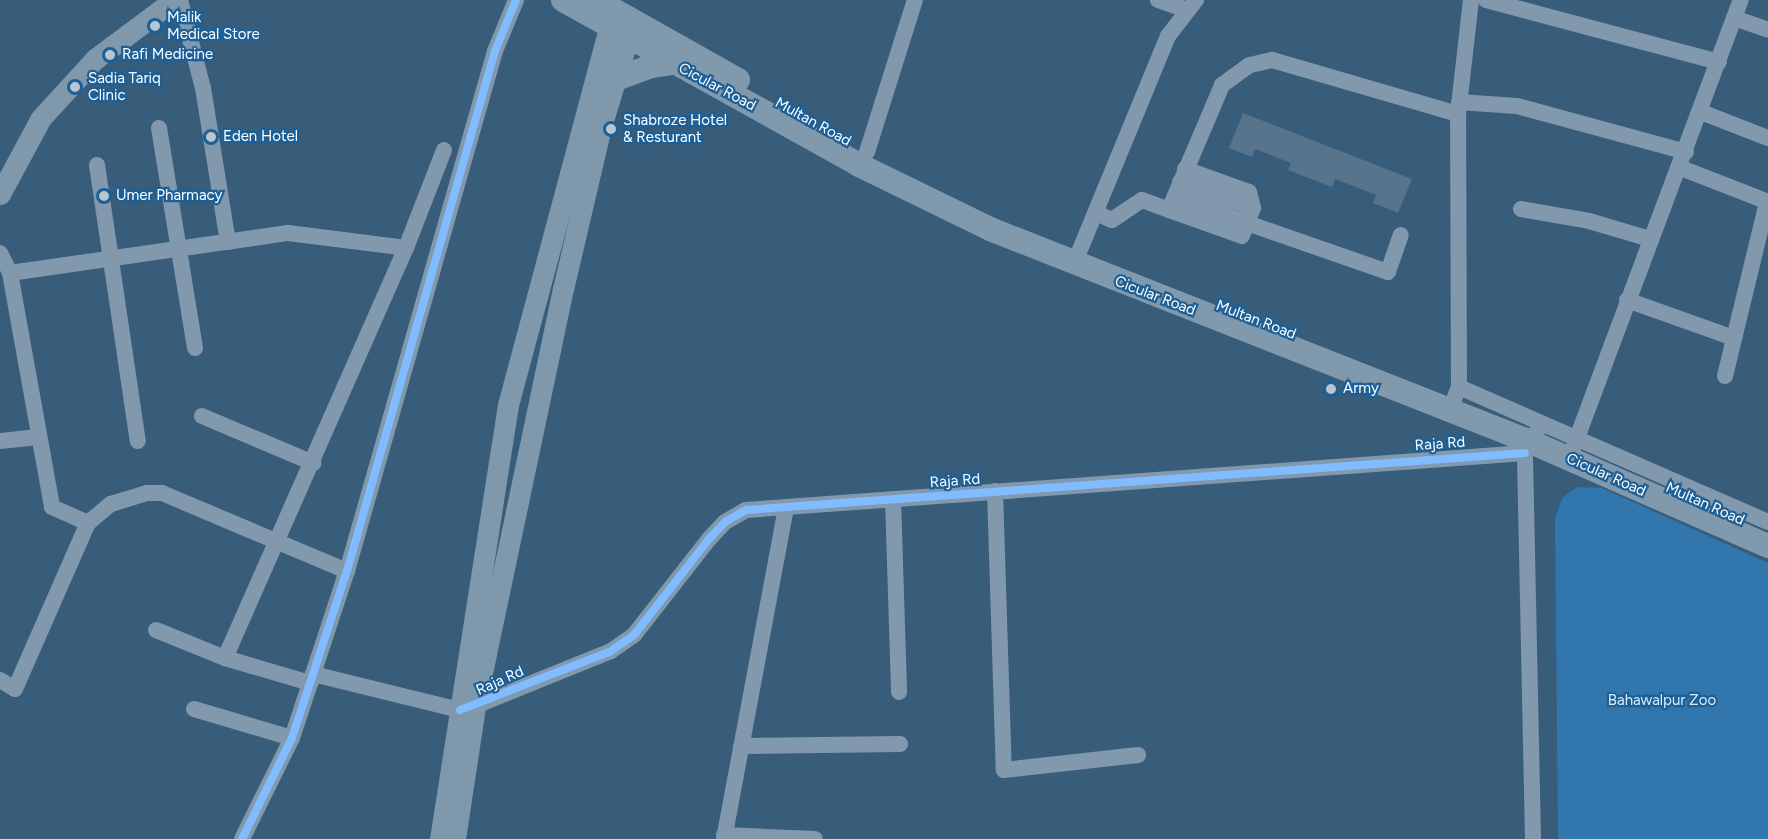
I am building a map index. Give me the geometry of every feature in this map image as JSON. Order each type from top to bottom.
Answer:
[{"type":"highway","name":"Cicular Road","points":[[563,0],[620,19],[673,63],[1041,251],[1455,398],[1531,442],[1768,546]]},
{"type":"highway","name":"Multan Road","points":[[596,0],[620,19],[863,159],[1079,252],[1455,398]]},
{"type":"highway","points":[[616,79],[651,66],[673,63]]},
{"type":"highway","name":"Multan Road","points":[[1531,442],[1576,441],[1768,532]]},
{"type":"main road","points":[[0,194],[41,118],[95,59],[174,0]]},
{"type":"main road","points":[[440,839],[563,289],[616,79],[620,19]]},
{"type":"main road","points":[[455,839],[468,708],[508,405],[620,19]]},
{"type":"street","points":[[180,0],[203,88],[228,242]]},
{"type":"street","points":[[242,839],[292,738],[347,571],[495,51],[516,0]]},
{"type":"street","points":[[863,159],[915,0]]},
{"type":"street","points":[[1079,252],[1168,36],[1191,5],[1158,0]]},
{"type":"street","points":[[1471,0],[1459,108],[1455,398],[1576,441],[1768,522]]},
{"type":"street","points":[[1486,0],[1719,62]]},
{"type":"street","points":[[1576,441],[1650,239],[1684,160],[1741,0]]},
{"type":"street","points":[[1734,18],[1768,30]]},
{"type":"street","points":[[1177,189],[1222,85],[1239,70],[1272,60],[1459,108],[1517,106],[1684,160],[1768,202],[1725,376]]},
{"type":"street","points":[[1701,112],[1768,138]]},
{"type":"street","points":[[159,128],[195,348]]},
{"type":"street","points":[[225,658],[406,248],[444,150]]},
{"type":"street","points":[[97,165],[113,258],[138,441]]},
{"type":"street","points":[[1096,213],[1112,220],[1142,200],[1177,189],[1250,215],[1388,272],[1401,235]]},
{"type":"street","points":[[1177,189],[1242,236],[1250,215]]},
{"type":"street","points":[[1521,209],[1589,221],[1650,239]]},
{"type":"street","points":[[10,273],[288,233],[406,248]]},
{"type":"street","points":[[0,253],[10,273],[52,507],[88,523]]},
{"type":"street","points":[[1627,300],[1734,338]]},
{"type":"street","points":[[202,416],[313,463]]},
{"type":"street","points":[[0,441],[39,437]]},
{"type":"street","points":[[1531,442],[1533,839]]},
{"type":"street","name":"Raja Rd","points":[[468,708],[611,651],[634,635],[725,522],[746,510],[995,491],[1531,442]]},
{"type":"street","points":[[995,491],[1004,770],[1138,755]]},
{"type":"street","points":[[0,680],[15,689],[88,523],[111,504],[147,493],[162,493],[347,571]]},
{"type":"street","points":[[893,499],[899,692]]},
{"type":"street","points":[[786,508],[724,837],[815,839]]},
{"type":"street","points":[[156,630],[225,658],[311,678],[468,708]]},
{"type":"street","points":[[194,709],[292,738]]},
{"type":"street","points":[[741,746],[900,744]]},
{"type":"green space","name":"Bahawalpur Zoo","points":[[1577,487],[1602,488],[1768,563],[1768,839],[1558,839],[1555,519],[1562,498]]},
{"type":"building","points":[[1243,113],[1412,179],[1398,213],[1373,203],[1376,195],[1335,179],[1332,187],[1288,170],[1291,163],[1255,149],[1252,157],[1229,148]]},
{"type":"cycle path","points":[[242,839],[292,738],[347,571],[495,51],[516,0]]},
{"type":"cycle path","points":[[460,710],[611,651],[634,635],[709,539],[725,522],[746,510],[1525,453]]},
{"type":"place","name":"Malik Medical Store","points":[[155,26]]},
{"type":"place","name":"Rafi Medicine","points":[[110,55]]},
{"type":"place","name":"Sadia Tariq Clinic","points":[[75,87]]},
{"type":"place","name":"Shabroze Hotel & Resturant","points":[[611,129]]},
{"type":"place","name":"Eden Hotel","points":[[211,137]]},
{"type":"place","name":"Umer Pharmacy","points":[[104,196]]},
{"type":"place","name":"Army","points":[[1331,389]]}]
